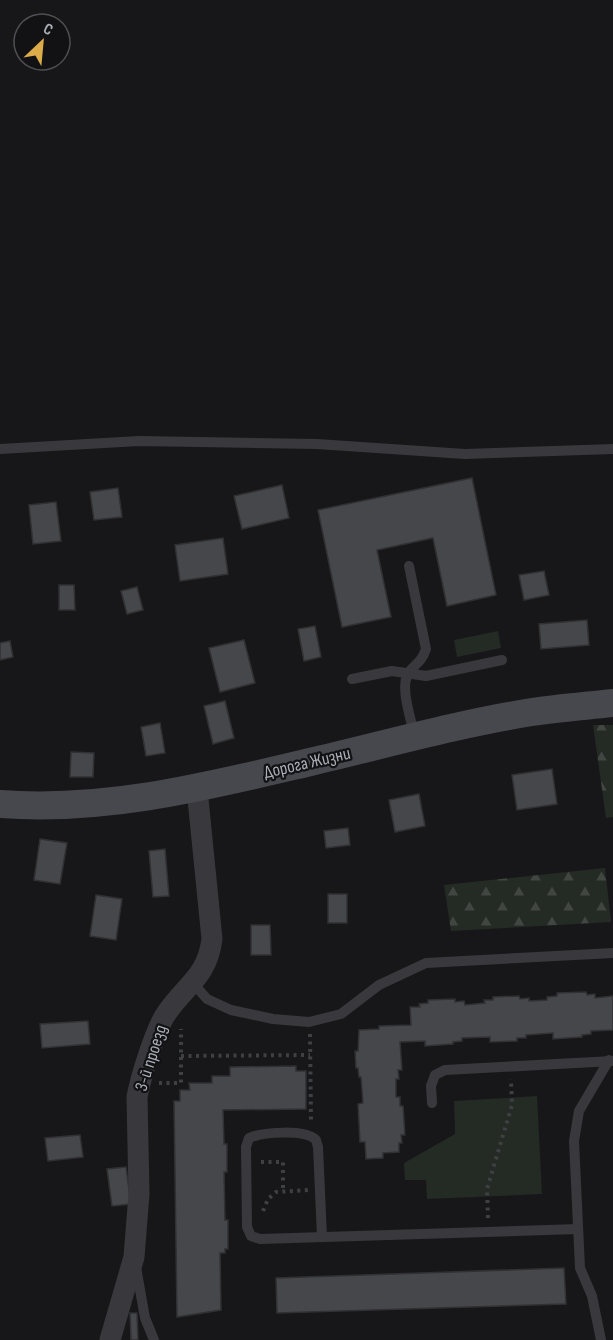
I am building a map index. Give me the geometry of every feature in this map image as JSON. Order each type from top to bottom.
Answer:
[{"type":"main road","name":"Дорога Жизни","points":[[0,804],[112,803],[196,789],[414,737],[532,712],[613,703]]},
{"type":"street","name":"3-й проезд","points":[[110,1340],[134,1257],[139,1194],[137,1097],[140,1083],[163,1019],[204,969],[210,955],[212,939],[196,789]]},
{"type":"lane","points":[[0,449],[139,441],[317,444],[465,454],[613,449]]},
{"type":"lane","points":[[409,566],[426,649],[422,661],[408,673],[404,686],[414,737]]},
{"type":"lane","points":[[352,679],[392,671],[426,676],[502,660]]},
{"type":"lane","points":[[186,989],[231,1010],[273,1019],[309,1022],[340,1014],[379,985],[426,963],[613,953]]},
{"type":"lane","points":[[432,1103],[431,1086],[435,1075],[445,1070],[611,1061]]},
{"type":"lane","points":[[601,1340],[592,1296],[580,1268],[574,1141],[579,1111],[611,1061]]},
{"type":"lane","points":[[322,1237],[316,1140],[311,1135],[305,1134],[259,1134],[249,1138],[246,1147],[247,1227],[251,1236],[260,1239],[579,1229]]},
{"type":"lane","points":[[134,1257],[145,1318],[154,1340]]},
{"type":"path","points":[[140,1083],[181,1083],[186,989]]},
{"type":"path","points":[[309,1022],[311,1135]]},
{"type":"path","points":[[181,1056],[310,1055]]},
{"type":"path","points":[[489,1232],[487,1189],[512,1105],[510,1066]]},
{"type":"path","points":[[246,1162],[283,1162],[283,1190]]},
{"type":"path","points":[[251,1236],[268,1199],[276,1192],[320,1189]]},
{"type":"green space","points":[[498,631],[501,648],[457,657],[454,640]]},
{"type":"green space","points":[[593,725],[613,725],[613,817],[606,818]]},
{"type":"green space","points":[[605,868],[611,922],[451,931],[444,885]]},
{"type":"green space","points":[[537,1096],[542,1194],[427,1199],[426,1180],[405,1180],[404,1163],[455,1134],[454,1101]]},
{"type":"building","points":[[472,478],[496,595],[447,606],[433,538],[377,550],[391,617],[342,627],[318,510]]},
{"type":"building","points":[[282,485],[289,518],[242,529],[234,496]]},
{"type":"building","points":[[118,488],[122,517],[94,520],[90,492]]},
{"type":"building","points":[[56,502],[61,541],[33,544],[29,505]]},
{"type":"building","points":[[223,538],[228,574],[180,581],[175,545]]},
{"type":"building","points":[[544,571],[549,595],[524,600],[519,575]]},
{"type":"building","points":[[59,585],[74,585],[75,610],[59,610]]},
{"type":"building","points":[[137,587],[143,610],[127,614],[121,591]]},
{"type":"building","points":[[587,620],[589,645],[541,649],[539,624]]},
{"type":"building","points":[[315,626],[321,657],[304,661],[298,629]]},
{"type":"building","points":[[244,640],[255,683],[220,692],[209,648]]},
{"type":"building","points":[[10,641],[13,657],[0,660],[0,643]]},
{"type":"building","points":[[225,701],[234,738],[213,744],[204,706]]},
{"type":"building","points":[[160,723],[165,753],[146,756],[141,727]]},
{"type":"building","points":[[71,752],[94,753],[93,777],[70,777]]},
{"type":"building","points":[[552,769],[557,804],[517,810],[512,775]]},
{"type":"building","points":[[419,794],[425,826],[395,832],[389,800]]},
{"type":"building","points":[[348,828],[350,845],[326,848],[324,831]]},
{"type":"building","points":[[40,839],[67,843],[60,884],[34,880]]},
{"type":"building","points":[[165,849],[169,896],[153,897],[149,851]]},
{"type":"building","points":[[328,894],[347,894],[347,923],[328,923]]},
{"type":"building","points":[[96,895],[122,899],[116,940],[90,936]]},
{"type":"building","points":[[251,925],[270,925],[271,955],[251,955]]},
{"type":"building","points":[[586,992],[587,995],[595,994],[595,998],[613,996],[613,1030],[591,1031],[591,1034],[582,1035],[582,1037],[553,1039],[553,1033],[526,1035],[526,1038],[517,1038],[517,1041],[490,1042],[490,1037],[462,1038],[462,1041],[453,1042],[453,1044],[425,1046],[425,1041],[400,1042],[402,1070],[398,1070],[399,1079],[396,1079],[396,1097],[400,1097],[400,1106],[403,1106],[405,1135],[401,1135],[402,1143],[399,1143],[399,1152],[383,1153],[383,1158],[366,1159],[365,1142],[360,1142],[358,1104],[363,1103],[361,1077],[356,1068],[355,1051],[358,1051],[359,1030],[379,1029],[379,1026],[411,1025],[410,1007],[420,1007],[419,1004],[428,1003],[428,1000],[455,999],[455,1002],[464,1001],[465,1005],[485,1003],[484,1000],[493,1000],[493,997],[519,996],[520,999],[529,998],[529,1001],[547,1000],[547,997],[557,996],[557,993]]},
{"type":"building","points":[[88,1021],[90,1044],[42,1048],[40,1024]]},
{"type":"building","points":[[296,1066],[296,1071],[306,1071],[306,1109],[223,1110],[224,1144],[227,1144],[227,1172],[224,1172],[228,1249],[225,1249],[225,1253],[220,1253],[221,1310],[177,1317],[174,1101],[180,1101],[180,1090],[190,1090],[189,1083],[212,1083],[212,1076],[230,1076],[230,1067]]},
{"type":"building","points":[[80,1135],[83,1157],[48,1161],[45,1138]]},
{"type":"building","points":[[126,1167],[131,1204],[112,1206],[107,1169]]},
{"type":"building","points":[[564,1268],[566,1304],[277,1313],[276,1278]]},
{"type":"building","points":[[130,1313],[137,1313],[138,1340],[131,1340]]}]
